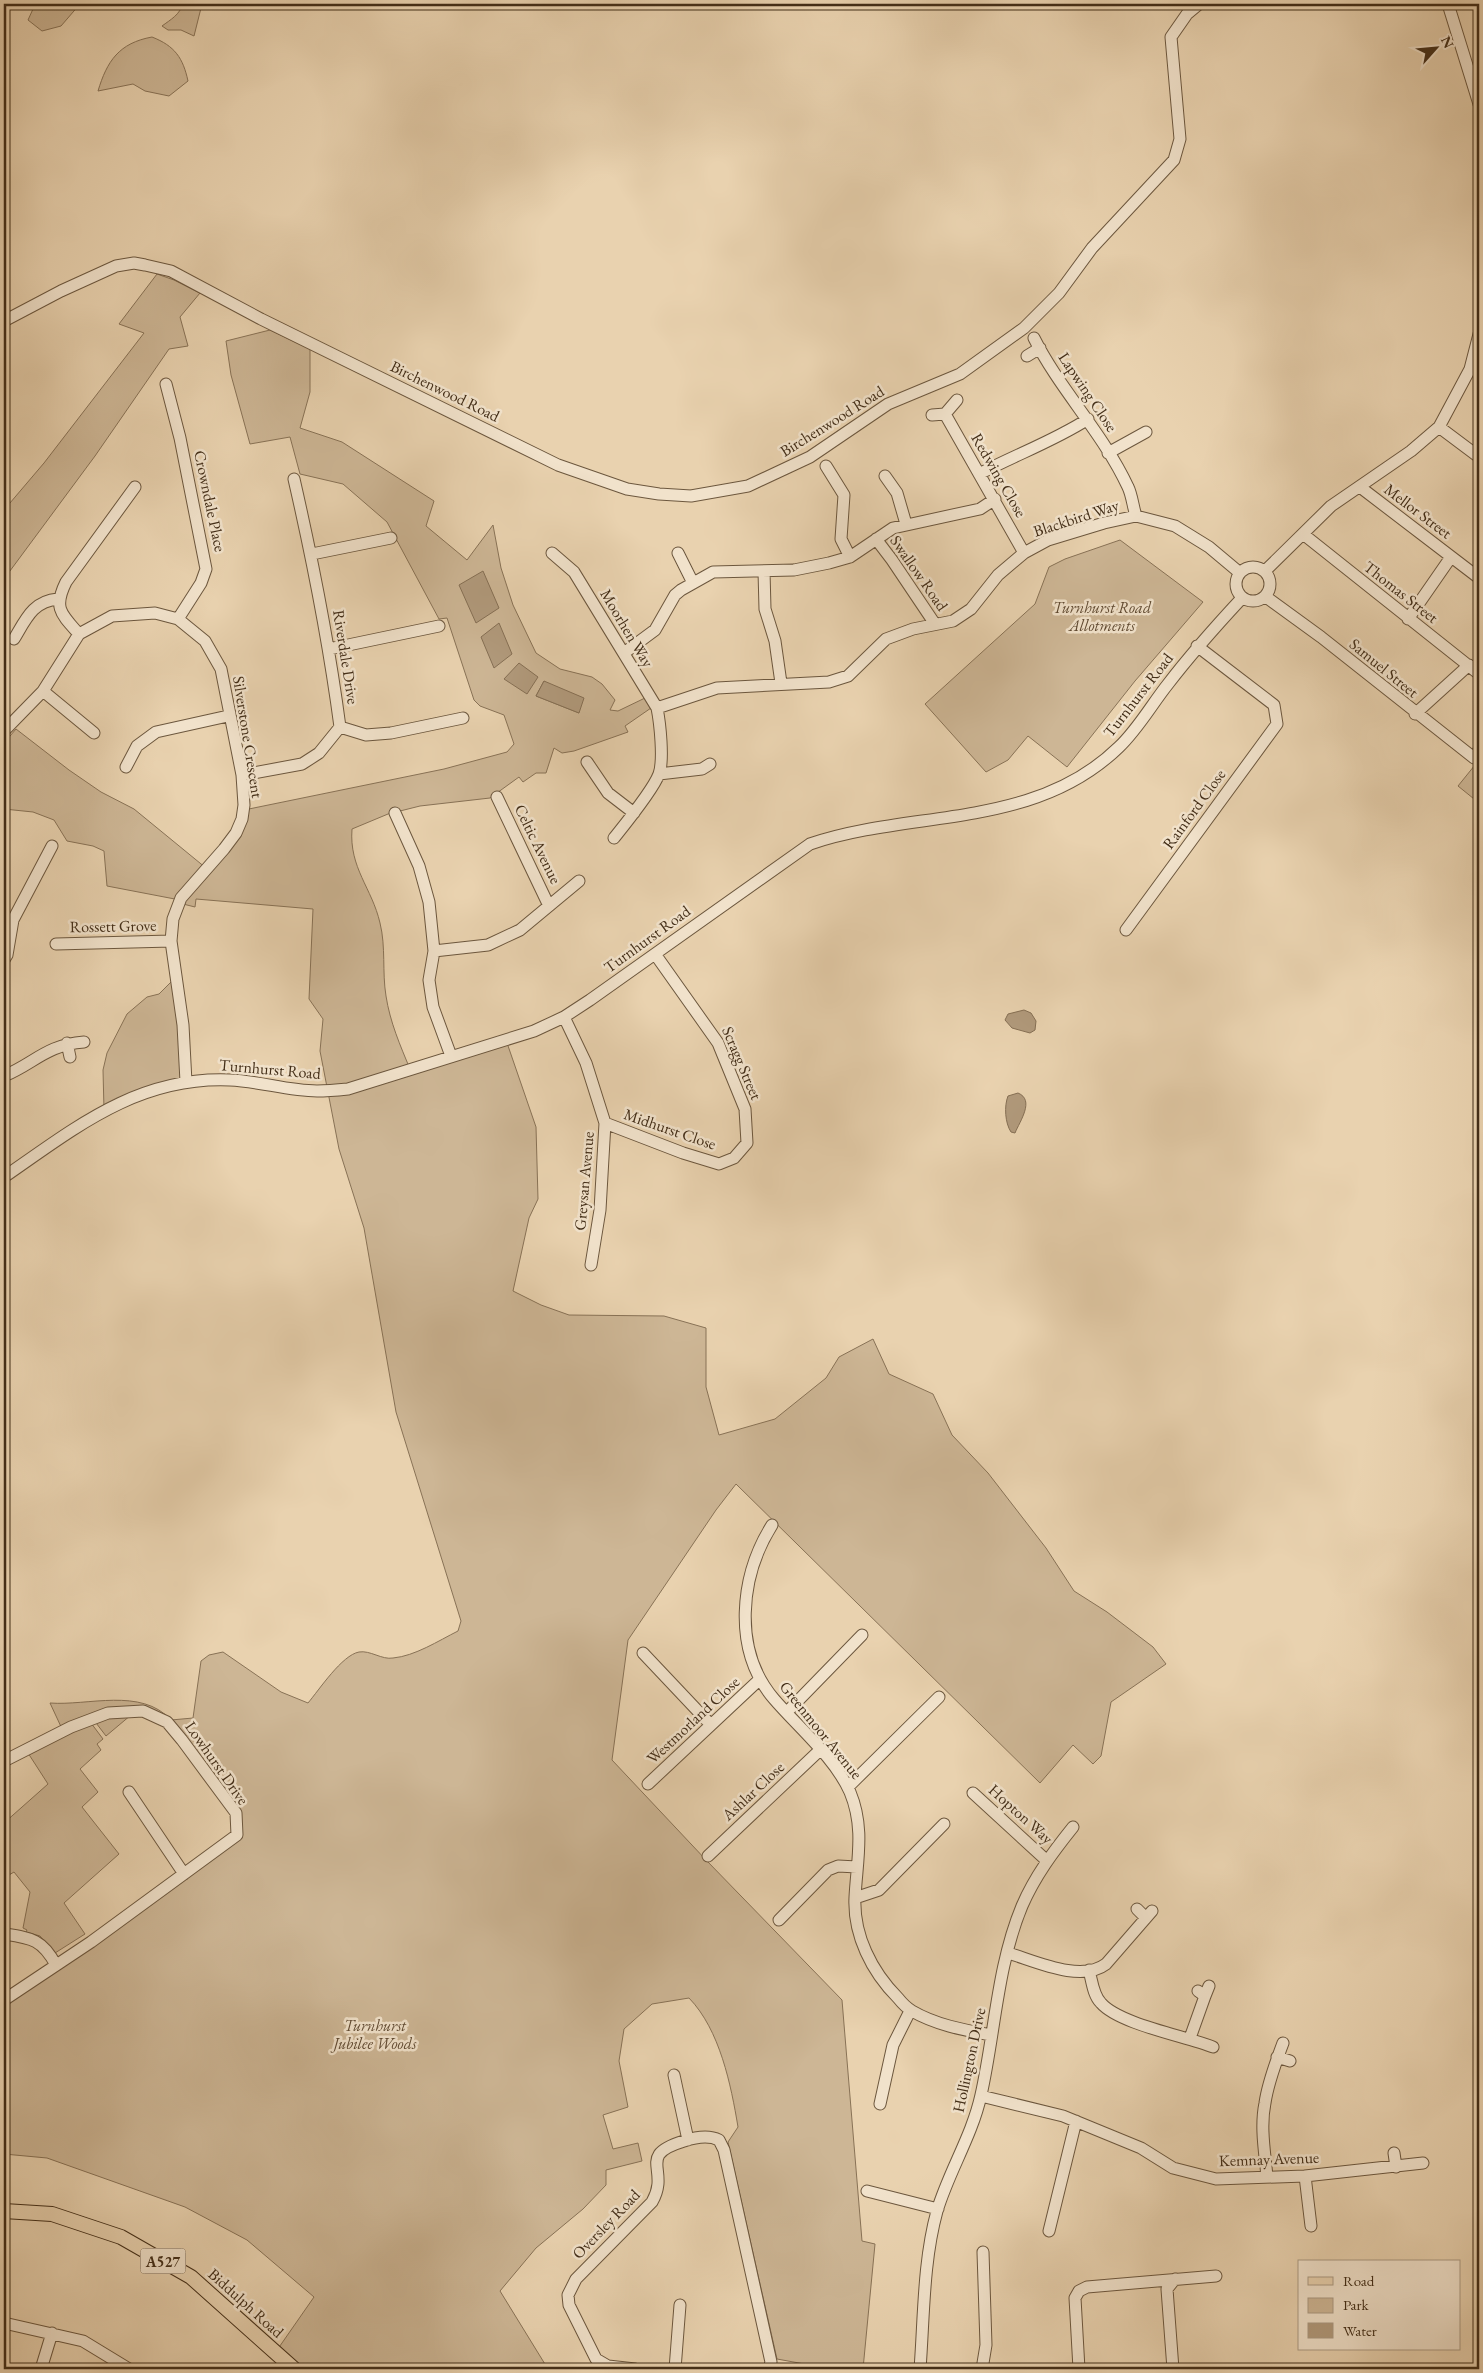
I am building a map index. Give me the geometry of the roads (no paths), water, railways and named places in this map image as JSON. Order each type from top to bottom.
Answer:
[{"type":"main road","name":"Biddulph Road","points":[[4,2211],[52,2214],[121,2237],[191,2277],[294,2369]]},
{"type":"street","name":"Birchenwood Road","points":[[4,322],[61,291],[116,266],[134,263],[171,272],[558,465],[627,489],[659,494],[691,496],[748,486],[810,457],[888,404],[960,374],[1024,328],[1059,293],[1092,248],[1174,160],[1180,138],[1171,37],[1186,14],[1199,4]]},
{"type":"street","points":[[1448,4],[1479,104]]},
{"type":"street","points":[[1264,571],[1331,506],[1411,451],[1439,427],[1470,369],[1479,334]]},
{"type":"street","name":"Lapwing Close","points":[[1027,356],[1037,343],[1088,419],[1108,453],[1128,488],[1136,516]]},
{"type":"street","name":"Crowndale Place","points":[[166,384],[182,447],[206,570],[201,583],[178,619]]},
{"type":"street","points":[[932,415],[945,414],[957,400]]},
{"type":"street","name":"Redwing Close","points":[[945,414],[1024,553]]},
{"type":"street","points":[[980,473],[1022,452],[1051,442],[1088,419]]},
{"type":"street","points":[[1439,427],[1479,457]]},
{"type":"street","name":"Lapwing Close","points":[[1108,453],[1146,432]]},
{"type":"street","points":[[826,466],[844,494],[841,539],[850,557]]},
{"type":"street","points":[[885,476],[897,493],[906,524]]},
{"type":"street","name":"Riverdale Drive","points":[[242,775],[302,764],[320,753],[340,728],[329,649],[312,554],[294,479]]},
{"type":"street","points":[[79,634],[61,613],[58,598],[66,582],[90,552],[135,486]]},
{"type":"street","name":"Mellor Street","points":[[1360,487],[1479,578]]},
{"type":"street","points":[[624,653],[655,630],[675,595],[713,572],[794,570],[850,557],[893,528],[972,511],[995,499]]},
{"type":"street","name":"Blackbird Way","points":[[657,708],[717,688],[781,683],[829,682],[848,676],[886,639],[913,629],[953,621],[971,609],[998,575],[1024,553],[1048,540],[1104,523],[1136,516],[1175,526],[1209,547],[1240,573]]},
{"type":"street","name":"Thomas Street","points":[[1303,534],[1479,674]]},
{"type":"street","points":[[312,554],[391,538]]},
{"type":"street","name":"Swallow Road","points":[[876,539],[935,624]]},
{"type":"street","points":[[677,550],[693,583]]},
{"type":"street","name":"Moorhen Way","points":[[552,553],[574,572],[657,708]]},
{"type":"street","points":[[568,566],[576,557]]},
{"type":"street","points":[[1408,619],[1451,557]]},
{"type":"street","points":[[1253,566],[1264,571],[1270,581],[1270,588],[1266,597],[1252,602],[1242,598],[1236,588],[1240,573],[1253,566]]},
{"type":"street","points":[[764,571],[765,609],[776,641],[781,683]]},
{"type":"street","name":"Samuel Street","points":[[1266,597],[1321,637],[1415,714],[1474,758],[1479,750]]},
{"type":"street","points":[[14,639],[31,610],[47,600],[58,598]]},
{"type":"street","name":"Turnhurst Road","points":[[4,1177],[53,1142],[99,1113],[138,1096],[186,1082],[230,1080],[317,1091],[348,1089],[534,1031],[564,1017],[810,844],[839,834],[981,812],[1028,801],[1076,780],[1120,747],[1197,646],[1242,598]]},
{"type":"street","name":"Silverstone Crescent","points":[[4,731],[43,691],[79,634],[96,623],[123,614],[155,613],[178,619],[205,641],[214,654],[221,669],[228,716],[242,775],[244,805],[240,826],[224,849],[181,898],[173,919],[171,941],[183,1024],[186,1082]]},
{"type":"street","points":[[329,649],[439,626]]},
{"type":"street","name":"Rainford Close","points":[[1126,930],[1277,724],[1274,704],[1197,646]]},
{"type":"street","points":[[1415,714],[1469,665]]},
{"type":"street","points":[[43,691],[94,733]]},
{"type":"street","points":[[614,838],[634,813],[659,774],[660,724],[657,708]]},
{"type":"street","points":[[126,767],[137,746],[156,732],[228,716]]},
{"type":"street","points":[[340,728],[366,735],[390,733],[463,718]]},
{"type":"street","points":[[587,762],[608,793],[634,813]]},
{"type":"street","points":[[659,774],[706,771]]},
{"type":"street","name":"Celtic Avenue","points":[[497,797],[550,906]]},
{"type":"street","points":[[395,813],[419,866],[429,902],[434,951],[429,980],[433,1007],[451,1056]]},
{"type":"street","points":[[4,960],[7,955],[13,920],[52,846]]},
{"type":"street","points":[[434,951],[488,945],[520,930],[579,881]]},
{"type":"street","name":"Rossett Grove","points":[[56,944],[171,941]]},
{"type":"street","name":"Scragg Street","points":[[655,954],[718,1043],[745,1109],[747,1143]]},
{"type":"street","name":"Greysan Avenue","points":[[564,1017],[586,1063],[605,1123],[600,1210],[591,1265]]},
{"type":"street","points":[[4,1076],[15,1072],[51,1048],[67,1043],[84,1042]]},
{"type":"street","points":[[67,1043],[70,1056]]},
{"type":"street","name":"Midhurst Close","points":[[605,1123],[682,1153],[719,1164],[734,1158],[742,1152],[747,1143]]},
{"type":"street","name":"Greenmoor Avenue","points":[[772,1525],[754,1560],[745,1608],[750,1653],[760,1679],[774,1698],[820,1750],[848,1787],[859,1820],[855,1898],[857,1925],[866,1953],[884,1984],[910,2011],[935,2022],[991,2035]]},
{"type":"street","points":[[787,1712],[854,1638]]},
{"type":"street","points":[[644,1653],[658,1661],[711,1725]]},
{"type":"street","name":"Westmorland Close","points":[[648,1784],[760,1679]]},
{"type":"street","points":[[848,1787],[939,1697]]},
{"type":"street","name":"Lowhurst Drive","points":[[4,1761],[71,1727],[108,1713],[142,1711],[161,1718],[182,1740],[236,1813],[237,1835],[4,2000]]},
{"type":"street","name":"Ashlar Close","points":[[708,1856],[820,1750]]},
{"type":"street","points":[[129,1792],[184,1874]]},
{"type":"street","name":"Hopton Way","points":[[973,1793],[1046,1860]]},
{"type":"street","points":[[855,1898],[879,1890],[935,1840],[944,1824]]},
{"type":"street","name":"Hollington Drive","points":[[920,2369],[928,2256],[938,2210],[968,2140],[981,2096],[1008,1953],[1022,1907],[1046,1860],[1073,1827]]},
{"type":"street","points":[[779,1920],[796,1910],[828,1870],[838,1866],[857,1866]]},
{"type":"street","points":[[1008,1953],[1070,1970],[1098,1970],[1106,1964],[1149,1914],[1136,1909]]},
{"type":"street","points":[[4,1934],[36,1940],[44,1947],[56,1965]]},
{"type":"street","points":[[1089,1970],[1094,1992],[1100,2003],[1112,2012],[1126,2019],[1190,2038],[1213,2047]]},
{"type":"street","points":[[1190,2038],[1204,1991]]},
{"type":"street","points":[[880,2104],[893,2045],[910,2011]]},
{"type":"street","points":[[1267,2177],[1264,2104],[1283,2043]]},
{"type":"street","points":[[1278,2057],[1290,2061]]},
{"type":"street","points":[[674,2075],[688,2140]]},
{"type":"street","name":"Kemnay Avenue","points":[[981,2096],[1076,2121],[1141,2148],[1173,2168],[1216,2179],[1305,2176],[1423,2163]]},
{"type":"street","points":[[1039,2218],[1050,2225],[1076,2121]]},
{"type":"street","name":"Oversley Road","points":[[634,2369],[608,2366],[596,2359],[568,2305],[568,2295],[576,2279],[652,2202],[657,2193],[659,2183],[657,2164],[660,2152],[666,2147],[688,2140],[713,2137],[722,2143],[771,2362],[769,2369]]},
{"type":"street","points":[[1394,2153],[1396,2167]]},
{"type":"street","points":[[1305,2176],[1311,2226]]},
{"type":"street","points":[[867,2191],[938,2210]]},
{"type":"street","points":[[982,2369],[986,2345],[983,2252]]},
{"type":"street","points":[[1079,2369],[1075,2298],[1079,2291],[1087,2287],[1216,2276]]},
{"type":"street","points":[[1173,2369],[1167,2289],[1175,2279]]},
{"type":"street","points":[[675,2369],[680,2306]]},
{"type":"street","points":[[4,2323],[83,2342],[129,2369]]},
{"type":"street","points":[[41,2369],[52,2334]]},
{"type":"water","points":[[483,571],[499,608],[476,623],[459,585]]},
{"type":"water","points":[[499,623],[512,654],[494,668],[481,637]]},
{"type":"water","points":[[519,663],[538,677],[527,694],[504,679]]},
{"type":"water","points":[[544,681],[584,698],[579,713],[536,696]]},
{"type":"water","points":[[1024,1010],[1031,1013],[1036,1021],[1035,1030],[1030,1033],[1012,1028],[1005,1020],[1008,1014]]},
{"type":"water","points":[[1018,1093],[1023,1096],[1026,1106],[1015,1133],[1011,1132],[1007,1124],[1006,1105],[1008,1096]]},
{"type":"park label","name":"Turnhurst Road Allotments","points":[[1102,616]]},
{"type":"park label","name":"Turnhurst Jubilee Woods","points":[[375,2034]]}]
